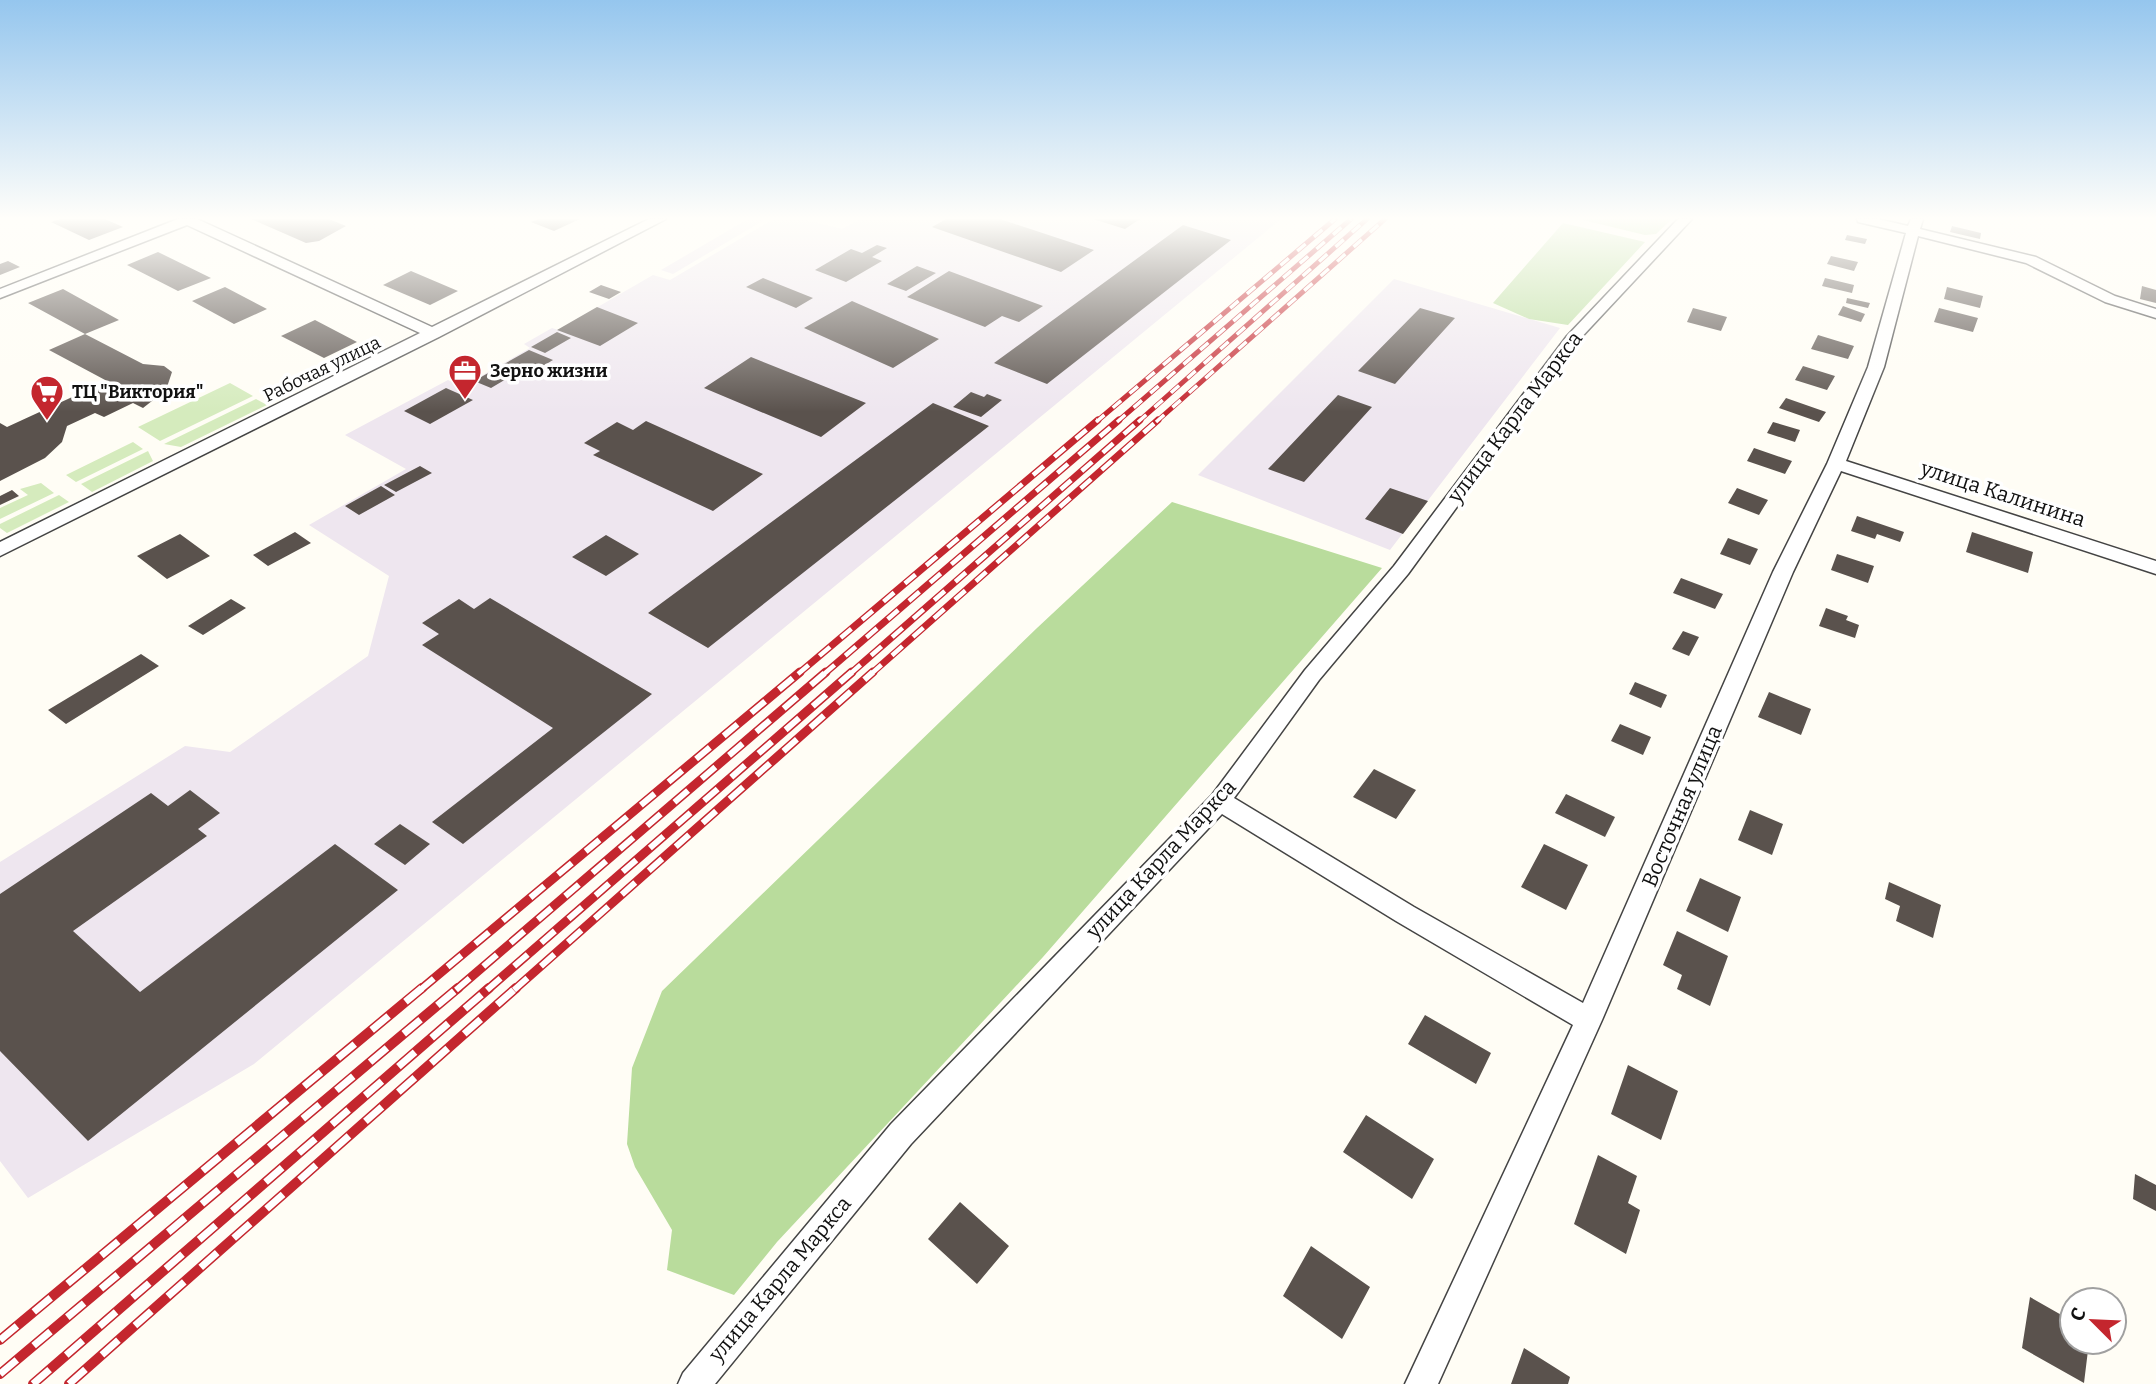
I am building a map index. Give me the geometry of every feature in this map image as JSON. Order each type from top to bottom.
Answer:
[{"type":"street","points":[[0,294],[26,284]]},
{"type":"street","points":[[326,284],[434,334]]},
{"type":"street","name":"Рабочая улица","points":[[0,550],[533,284]]},
{"type":"street","name":"улица Карла Маркса","points":[[694,1384],[901,1134],[1220,801],[1312,674],[1401,570],[1572,339],[1624,284]]},
{"type":"street","name":"Восточная улица","points":[[1421,1384],[1590,1020],[1783,572],[1836,464],[1876,367],[1899,284]]},
{"type":"street","points":[[2079,284],[2110,299],[2156,314]]},
{"type":"street","name":"улица Калинина","points":[[1836,464],[2156,568]]},
{"type":"street","points":[[1220,801],[1405,914],[1590,1020]]},
{"type":"shaded area","points":[[638,284],[1203,284],[254,1064],[28,1198],[0,1161],[0,862],[185,746],[230,752],[368,656],[389,576],[309,525],[406,469],[345,435],[448,380],[462,387],[530,348],[524,344],[552,328],[558,330]]},
{"type":"shaded area","points":[[1389,284],[1410,284],[1560,328],[1390,550],[1198,475]]},
{"type":"green space","points":[[1510,284],[1606,284],[1568,325],[1529,319],[1493,303]]},
{"type":"green space","points":[[230,383],[253,396],[160,441],[138,427]]},
{"type":"green space","points":[[256,399],[267,405],[181,447],[164,444]]},
{"type":"green space","points":[[133,442],[143,449],[76,482],[66,475]]},
{"type":"green space","points":[[148,451],[153,461],[92,492],[81,484]]},
{"type":"green space","points":[[41,483],[54,493],[0,519],[0,508],[28,495],[20,489]]},
{"type":"green space","points":[[59,495],[69,502],[7,533],[0,528],[0,524]]},
{"type":"green space","points":[[1172,502],[1382,568],[1043,957],[777,1242],[734,1295],[667,1270],[672,1230],[635,1167],[627,1144],[632,1068],[662,991],[1037,628]]},
{"type":"building","points":[[163,284],[197,284],[178,291]]},
{"type":"building","points":[[441,284],[458,291],[430,305],[383,285]]},
{"type":"building","points":[[752,284],[777,284],[813,298],[796,308],[746,287]]},
{"type":"building","points":[[888,284],[918,284],[906,291]]},
{"type":"building","points":[[929,284],[983,284],[1043,306],[1019,322],[1002,316],[985,327],[907,297]]},
{"type":"building","points":[[1103,284],[1175,284],[1047,384],[994,363]]},
{"type":"building","points":[[1823,284],[1854,285],[1852,293],[1822,286]]},
{"type":"building","points":[[601,285],[621,292],[609,299],[589,292]]},
{"type":"building","points":[[2142,286],[2156,290],[2156,303],[2140,299]]},
{"type":"building","points":[[225,287],[267,309],[234,324],[192,301]]},
{"type":"building","points":[[1947,287],[1983,296],[1980,308],[1944,299]]},
{"type":"building","points":[[63,289],[119,320],[85,334],[28,303]]},
{"type":"building","points":[[1847,298],[1870,303],[1868,308],[1846,303]]},
{"type":"building","points":[[852,301],[939,339],[893,368],[804,328]]},
{"type":"building","points":[[1843,306],[1865,314],[1861,322],[1838,315]]},
{"type":"building","points":[[597,307],[638,323],[600,346],[557,330]]},
{"type":"building","points":[[1420,308],[1455,318],[1395,384],[1358,371]]},
{"type":"building","points":[[1693,308],[1727,317],[1721,331],[1687,322]]},
{"type":"building","points":[[1939,308],[1978,318],[1973,332],[1934,322]]},
{"type":"building","points":[[315,320],[357,342],[324,358],[281,336]]},
{"type":"building","points":[[557,332],[571,338],[545,353],[531,347]]},
{"type":"building","name":"ТЦ \"Виктория\"","points":[[85,334],[143,364],[164,366],[172,372],[166,390],[143,408],[133,403],[104,417],[95,413],[67,426],[62,442],[45,458],[0,481],[0,423],[7,427],[107,381],[49,350]]},
{"type":"building","points":[[1818,335],[1854,346],[1848,359],[1811,349]]},
{"type":"building","points":[[529,350],[553,360],[528,375],[520,371],[491,388],[474,381]]},
{"type":"building","points":[[751,357],[866,403],[821,437],[704,388]]},
{"type":"building","points":[[1803,366],[1835,376],[1827,390],[1795,380]]},
{"type":"building","points":[[446,388],[473,400],[430,424],[404,411]]},
{"type":"building","points":[[971,392],[1002,400],[981,417],[953,407]]},
{"type":"building","points":[[1338,395],[1372,407],[1304,482],[1268,469]]},
{"type":"building","points":[[1786,398],[1826,412],[1819,422],[1779,408]]},
{"type":"building","points":[[933,403],[989,426],[708,648],[648,613]]},
{"type":"building","points":[[646,421],[763,474],[713,511],[593,455],[600,451],[584,443],[617,422],[633,430]]},
{"type":"building","points":[[1773,422],[1800,430],[1795,442],[1767,433]]},
{"type":"building","points":[[1754,448],[1792,461],[1785,474],[1747,461]]},
{"type":"building","points":[[420,466],[432,473],[396,492],[384,485]]},
{"type":"building","points":[[381,486],[395,495],[359,515],[345,506]]},
{"type":"building","points":[[1390,488],[1428,501],[1403,534],[1365,519]]},
{"type":"building","points":[[1737,488],[1768,500],[1759,515],[1728,503]]},
{"type":"building","points":[[12,490],[19,496],[0,505],[0,496]]},
{"type":"building","points":[[1857,516],[1904,532],[1900,542],[1877,534],[1875,539],[1851,531]]},
{"type":"building","points":[[295,532],[311,543],[268,566],[253,555]]},
{"type":"building","points":[[1972,532],[2033,552],[2028,573],[1966,552]]},
{"type":"building","points":[[180,534],[210,556],[167,579],[137,556]]},
{"type":"building","points":[[606,535],[639,554],[606,576],[572,557]]},
{"type":"building","points":[[1728,538],[1758,549],[1750,565],[1720,554]]},
{"type":"building","points":[[1837,554],[1874,566],[1868,583],[1831,570]]},
{"type":"building","points":[[1681,578],[1723,594],[1715,609],[1673,593]]},
{"type":"building","points":[[490,598],[652,694],[463,844],[432,822],[553,728],[422,645],[439,634],[422,623],[459,599],[474,609]]},
{"type":"building","points":[[231,599],[246,608],[203,635],[188,626]]},
{"type":"building","points":[[1826,608],[1848,616],[1846,620],[1859,625],[1855,638],[1819,626]]},
{"type":"building","points":[[1683,631],[1699,637],[1689,656],[1672,649]]},
{"type":"building","points":[[141,654],[159,666],[66,724],[48,710]]},
{"type":"building","points":[[1635,682],[1667,695],[1661,708],[1629,694]]},
{"type":"building","points":[[1769,692],[1811,709],[1801,735],[1758,717]]},
{"type":"building","points":[[1620,724],[1651,737],[1643,755],[1611,741]]},
{"type":"building","points":[[1374,769],[1416,790],[1396,819],[1353,797]]},
{"type":"building","points":[[190,790],[220,813],[198,829],[207,836],[73,931],[140,992],[335,844],[398,890],[88,1141],[0,1051],[0,894],[151,793],[168,806]]},
{"type":"building","points":[[1566,794],[1615,817],[1605,837],[1555,813]]},
{"type":"building","points":[[1750,810],[1783,824],[1772,855],[1738,840]]},
{"type":"building","points":[[400,824],[430,844],[405,865],[374,844]]},
{"type":"building","points":[[1544,844],[1588,865],[1566,910],[1521,887]]},
{"type":"building","points":[[1700,878],[1741,897],[1728,932],[1686,911]]},
{"type":"building","points":[[1889,882],[1941,905],[1933,938],[1896,921],[1900,906],[1885,899]]},
{"type":"building","points":[[1677,931],[1728,956],[1710,1006],[1677,989],[1682,975],[1663,965]]},
{"type":"building","points":[[1425,1015],[1491,1053],[1476,1084],[1408,1044]]},
{"type":"building","points":[[1628,1065],[1678,1091],[1661,1140],[1611,1114]]},
{"type":"building","points":[[1366,1115],[1434,1159],[1412,1199],[1343,1152]]},
{"type":"building","points":[[1598,1155],[1637,1176],[1628,1203],[1640,1210],[1626,1254],[1574,1224]]},
{"type":"building","points":[[2135,1174],[2156,1185],[2156,1211],[2133,1199]]},
{"type":"building","points":[[960,1202],[1009,1246],[977,1284],[928,1239]]},
{"type":"building","points":[[1311,1246],[1370,1287],[1342,1339],[1283,1296]]},
{"type":"building","points":[[2030,1297],[2058,1313],[2058,1356],[2087,1356],[2084,1383],[2022,1348]]},
{"type":"building","points":[[1524,1348],[1570,1377],[1568,1384],[1511,1384]]},
{"type":"railway","points":[[1096,422],[1259,284]]},
{"type":"railway","points":[[1117,422],[1277,284]]},
{"type":"railway","points":[[1138,422],[1294,284]]},
{"type":"railway","points":[[1156,422],[1312,284]]},
{"type":"railway","points":[[798,674],[1098,420]]},
{"type":"railway","points":[[824,674],[1119,420]]},
{"type":"railway","points":[[850,674],[1140,420]]},
{"type":"railway","points":[[871,674],[1158,420]]},
{"type":"railway","points":[[420,990],[800,672]]},
{"type":"railway","points":[[456,990],[826,672]]},
{"type":"railway","points":[[487,990],[852,672]]},
{"type":"railway","points":[[514,990],[873,672]]},
{"type":"railway","points":[[0,1340],[422,988]]},
{"type":"railway","points":[[0,1374],[458,988]]},
{"type":"railway","points":[[33,1384],[489,988]]},
{"type":"railway","points":[[69,1384],[516,988]]},
{"type":"place","name":"Зерно жизни","points":[[465,401]]},
{"type":"place","name":"ТЦ \"Виктория\"","points":[[47,422]]}]
